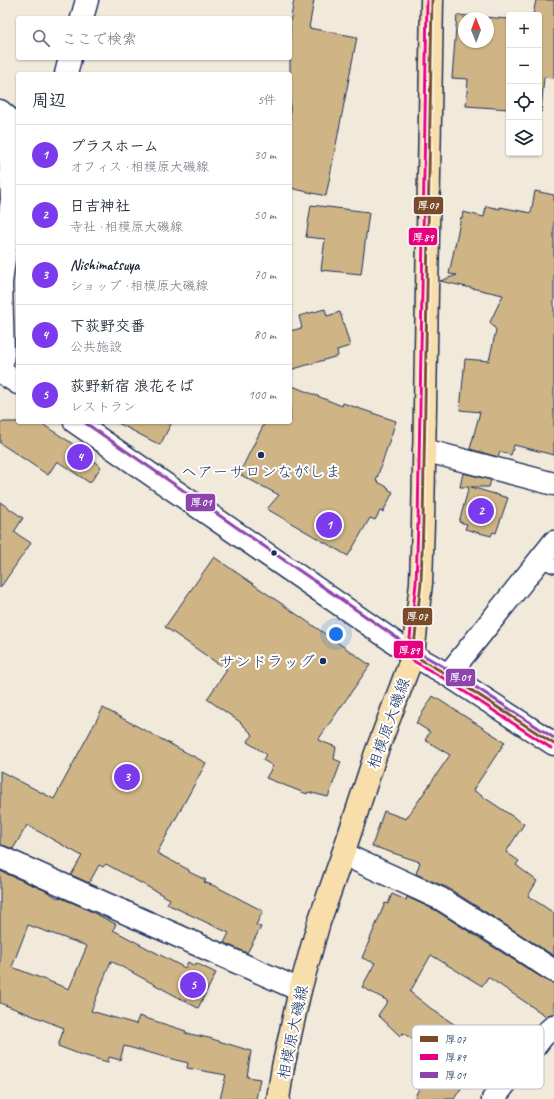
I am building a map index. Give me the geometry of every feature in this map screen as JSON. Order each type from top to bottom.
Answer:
[{"type":"main road","name":"相模原大磯線","points":[[278,1099],[283,1067],[300,990],[319,922],[376,753],[413,655],[421,583],[423,522],[432,0]]},
{"type":"street","points":[[83,16],[87,0]]},
{"type":"street","points":[[66,72],[70,60]]},
{"type":"street","points":[[6,375],[3,354],[1,283],[12,199],[9,116]]},
{"type":"street","points":[[78,424],[413,655],[448,675],[554,744]]},
{"type":"street","points":[[424,450],[554,484]]},
{"type":"street","points":[[448,675],[547,563],[554,542]]},
{"type":"street","points":[[343,854],[441,898],[554,971]]},
{"type":"street","points":[[0,857],[300,990]]},
{"type":"street","points":[[544,1035],[554,1026]]},
{"type":"street","points":[[493,1099],[501,1089]]},
{"type":"building","points":[[294,0],[314,0],[309,28],[357,37],[326,196],[292,188],[292,72],[290,72],[290,60],[292,60],[291,16]]},
{"type":"building","points":[[536,0],[554,0],[554,78],[544,77],[542,100],[542,12],[534,12]]},
{"type":"building","points":[[457,15],[458,48],[494,48],[494,18],[506,19],[506,109],[466,106],[468,79],[452,78]]},
{"type":"building","points":[[535,191],[554,195],[554,455],[514,445],[511,455],[500,452],[498,457],[470,449],[480,412],[460,410],[465,359],[489,361],[496,330],[490,322],[503,295],[440,281],[457,275],[449,274],[463,212],[484,217],[486,206],[531,213]]},
{"type":"building","points":[[311,205],[369,212],[361,274],[321,270],[325,239],[306,237]]},
{"type":"building","points":[[325,309],[327,316],[340,312],[350,346],[337,350],[338,356],[292,369],[292,330],[302,328],[299,316]]},
{"type":"building","points":[[292,386],[342,406],[343,403],[396,421],[376,481],[393,492],[383,512],[380,511],[375,520],[370,518],[348,556],[267,509],[279,495],[239,474],[264,424],[292,424]]},
{"type":"building","points":[[0,422],[16,422],[16,424],[42,424],[70,442],[101,467],[90,483],[57,461],[48,475],[0,443]]},
{"type":"building","points":[[120,424],[171,424],[160,445]]},
{"type":"building","points":[[463,473],[491,480],[489,487],[471,487],[508,498],[496,533],[493,532],[491,536],[465,529],[467,524],[459,522],[469,487],[460,487]]},
{"type":"building","points":[[0,502],[23,518],[14,532],[31,543],[0,588]]},
{"type":"building","points":[[214,557],[370,665],[318,740],[336,747],[334,759],[341,762],[328,797],[308,792],[307,794],[266,778],[273,766],[263,760],[266,754],[247,742],[253,735],[240,722],[207,699],[227,670],[165,627]]},
{"type":"building","points":[[433,696],[505,742],[473,790],[524,824],[506,852],[519,861],[516,865],[537,881],[528,896],[554,913],[554,956],[448,888],[416,874],[420,862],[372,846],[384,811],[406,819],[450,755],[425,740],[430,732],[416,723]]},
{"type":"building","points":[[103,708],[206,763],[157,853],[206,880],[204,882],[217,887],[263,911],[256,925],[261,927],[247,953],[224,943],[229,933],[167,904],[170,899],[106,864],[103,867],[99,865],[89,883],[71,875],[82,856],[27,825],[13,849],[0,845],[0,771],[54,799]]},
{"type":"building","points":[[0,871],[44,890],[58,898],[59,897],[80,906],[116,924],[113,930],[185,968],[188,962],[195,966],[196,963],[216,973],[198,1008],[111,961],[91,1011],[136,1024],[139,1016],[186,1031],[185,1033],[209,1038],[251,1051],[247,1077],[260,1079],[256,1099],[220,1099],[226,1075],[187,1068],[188,1063],[124,1046],[120,1060],[109,1057],[108,1062],[79,1054],[58,1046],[64,1028],[0,1003]],"holes":[[[28,925],[87,946],[69,989],[12,967]]]},
{"type":"building","points":[[392,894],[406,900],[407,897],[435,910],[547,981],[554,983],[554,1014],[546,1016],[488,977],[482,986],[431,955],[410,992],[455,1025],[412,1025],[412,1039],[403,1033],[400,1036],[378,1015],[388,1001],[362,987],[375,963],[362,958],[385,903],[388,904]]},
{"type":"building","points":[[419,1089],[461,1089],[454,1099],[414,1099]]},
{"type":"transit line","name":"厚89","points":[[427,0],[418,522],[416,583],[408,656],[410,659],[445,679],[551,748]]},
{"type":"transit line","name":"厚07","points":[[432,0],[423,522],[421,583],[413,655],[448,675],[554,744]]},
{"type":"transit line","name":"厚01","points":[[87,424],[416,651],[451,671],[554,738]]},
{"type":"place","name":"ヘアーサロンながしま","points":[[261,455]]},
{"type":"place","name":"下荻野交番","points":[[80,457]]},
{"type":"place","name":"日吉神社","points":[[481,511]]},
{"type":"place","name":"プラスホーム","points":[[329,525]]},
{"type":"place","name":"サンドラッグ","points":[[323,661]]},
{"type":"place","name":"Nishimatsuya","points":[[127,777]]},
{"type":"place","name":"荻野新宿 浪花そば","points":[[193,985]]}]
